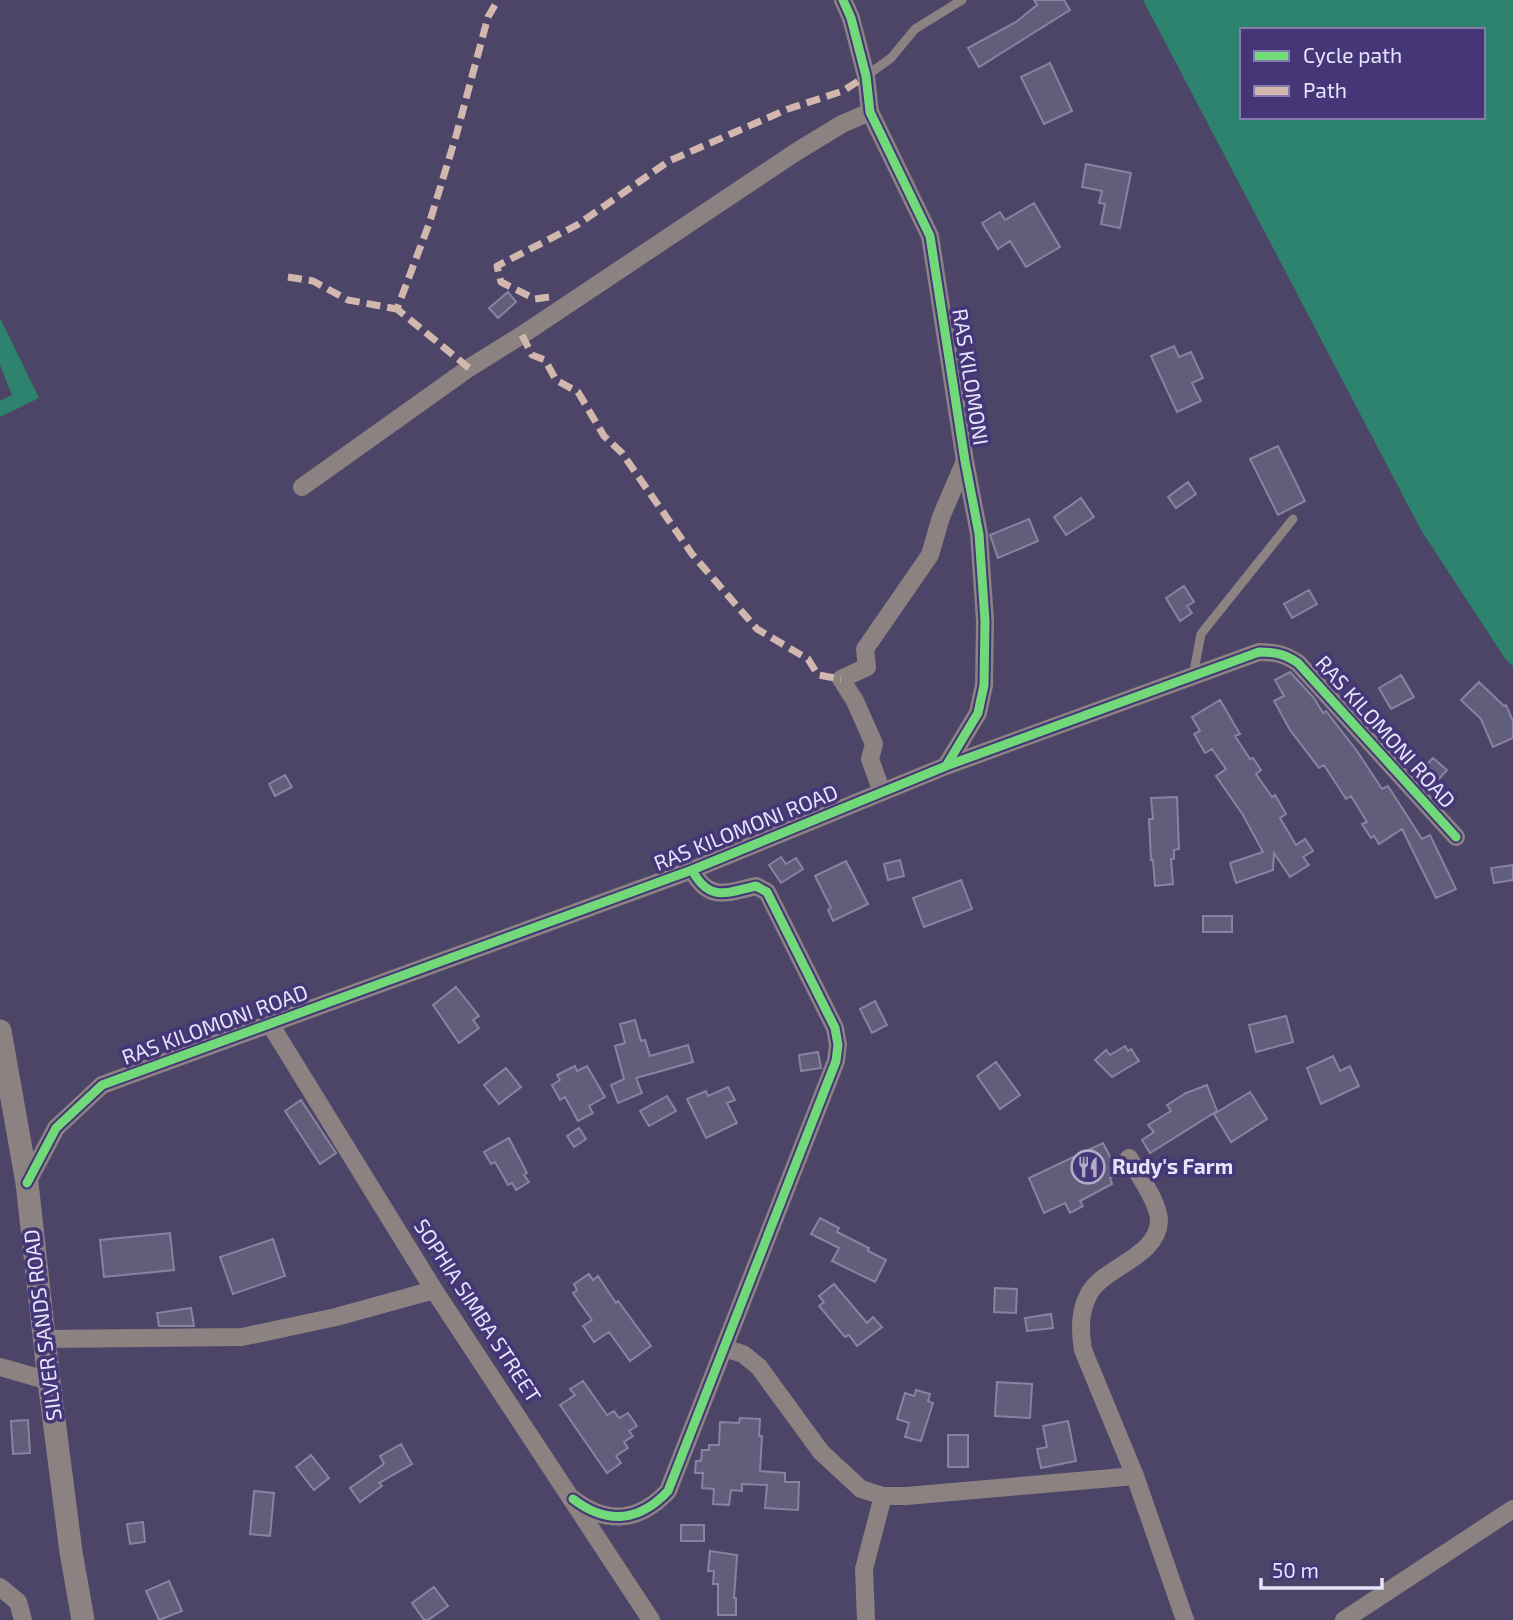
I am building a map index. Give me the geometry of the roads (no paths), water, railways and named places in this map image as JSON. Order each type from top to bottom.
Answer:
[{"type":"street","name":"RAS KILOMONI","points":[[844,0],[866,76],[870,113],[930,236],[979,534],[986,662],[984,685],[978,713],[946,766]]},
{"type":"street","points":[[302,487],[469,368],[796,152],[842,124],[870,113]]},
{"type":"street","points":[[882,792],[870,759],[874,744],[855,701],[841,679],[867,667],[865,649],[930,555],[941,517],[965,461]]},
{"type":"street","name":"RAS KILOMONI ROAD","points":[[27,1183],[56,1128],[102,1085],[692,870],[946,766],[1259,652],[1287,655],[1298,663],[1456,837]]},
{"type":"street","points":[[573,1499],[588,1510],[613,1517],[640,1513],[656,1504],[668,1491],[836,1062],[838,1045],[835,1028],[764,889],[756,886],[729,892],[711,892],[698,881],[692,870]]},
{"type":"street","name":"SOPHIA SIMBA STREET","points":[[270,1024],[434,1290],[651,1620]]},
{"type":"street","name":"SILVER SANDS ROAD","points":[[0,1031],[27,1183],[49,1381],[71,1552],[83,1620]]},
{"type":"street","points":[[1129,1158],[1157,1208],[1157,1232],[1152,1242],[1143,1250],[1091,1290],[1083,1309],[1080,1329],[1083,1350],[1135,1476],[1185,1620]]},
{"type":"street","points":[[44,1339],[242,1337],[337,1317],[434,1290]]},
{"type":"street","points":[[724,1349],[743,1354],[759,1367],[821,1452],[861,1489],[883,1496],[1135,1476]]},
{"type":"street","points":[[0,1367],[49,1381]]},
{"type":"street","points":[[866,1620],[864,1569],[883,1496]]},
{"type":"street","points":[[1344,1620],[1513,1509]]},
{"type":"street","points":[[0,1587],[18,1602],[23,1620]]},
{"type":"lane","points":[[866,76],[891,58],[915,29],[962,0]]},
{"type":"lane","points":[[1193,676],[1201,634],[1293,519]]},
{"type":"place","name":"Rudy's Farm","points":[[1088,1167]]}]
